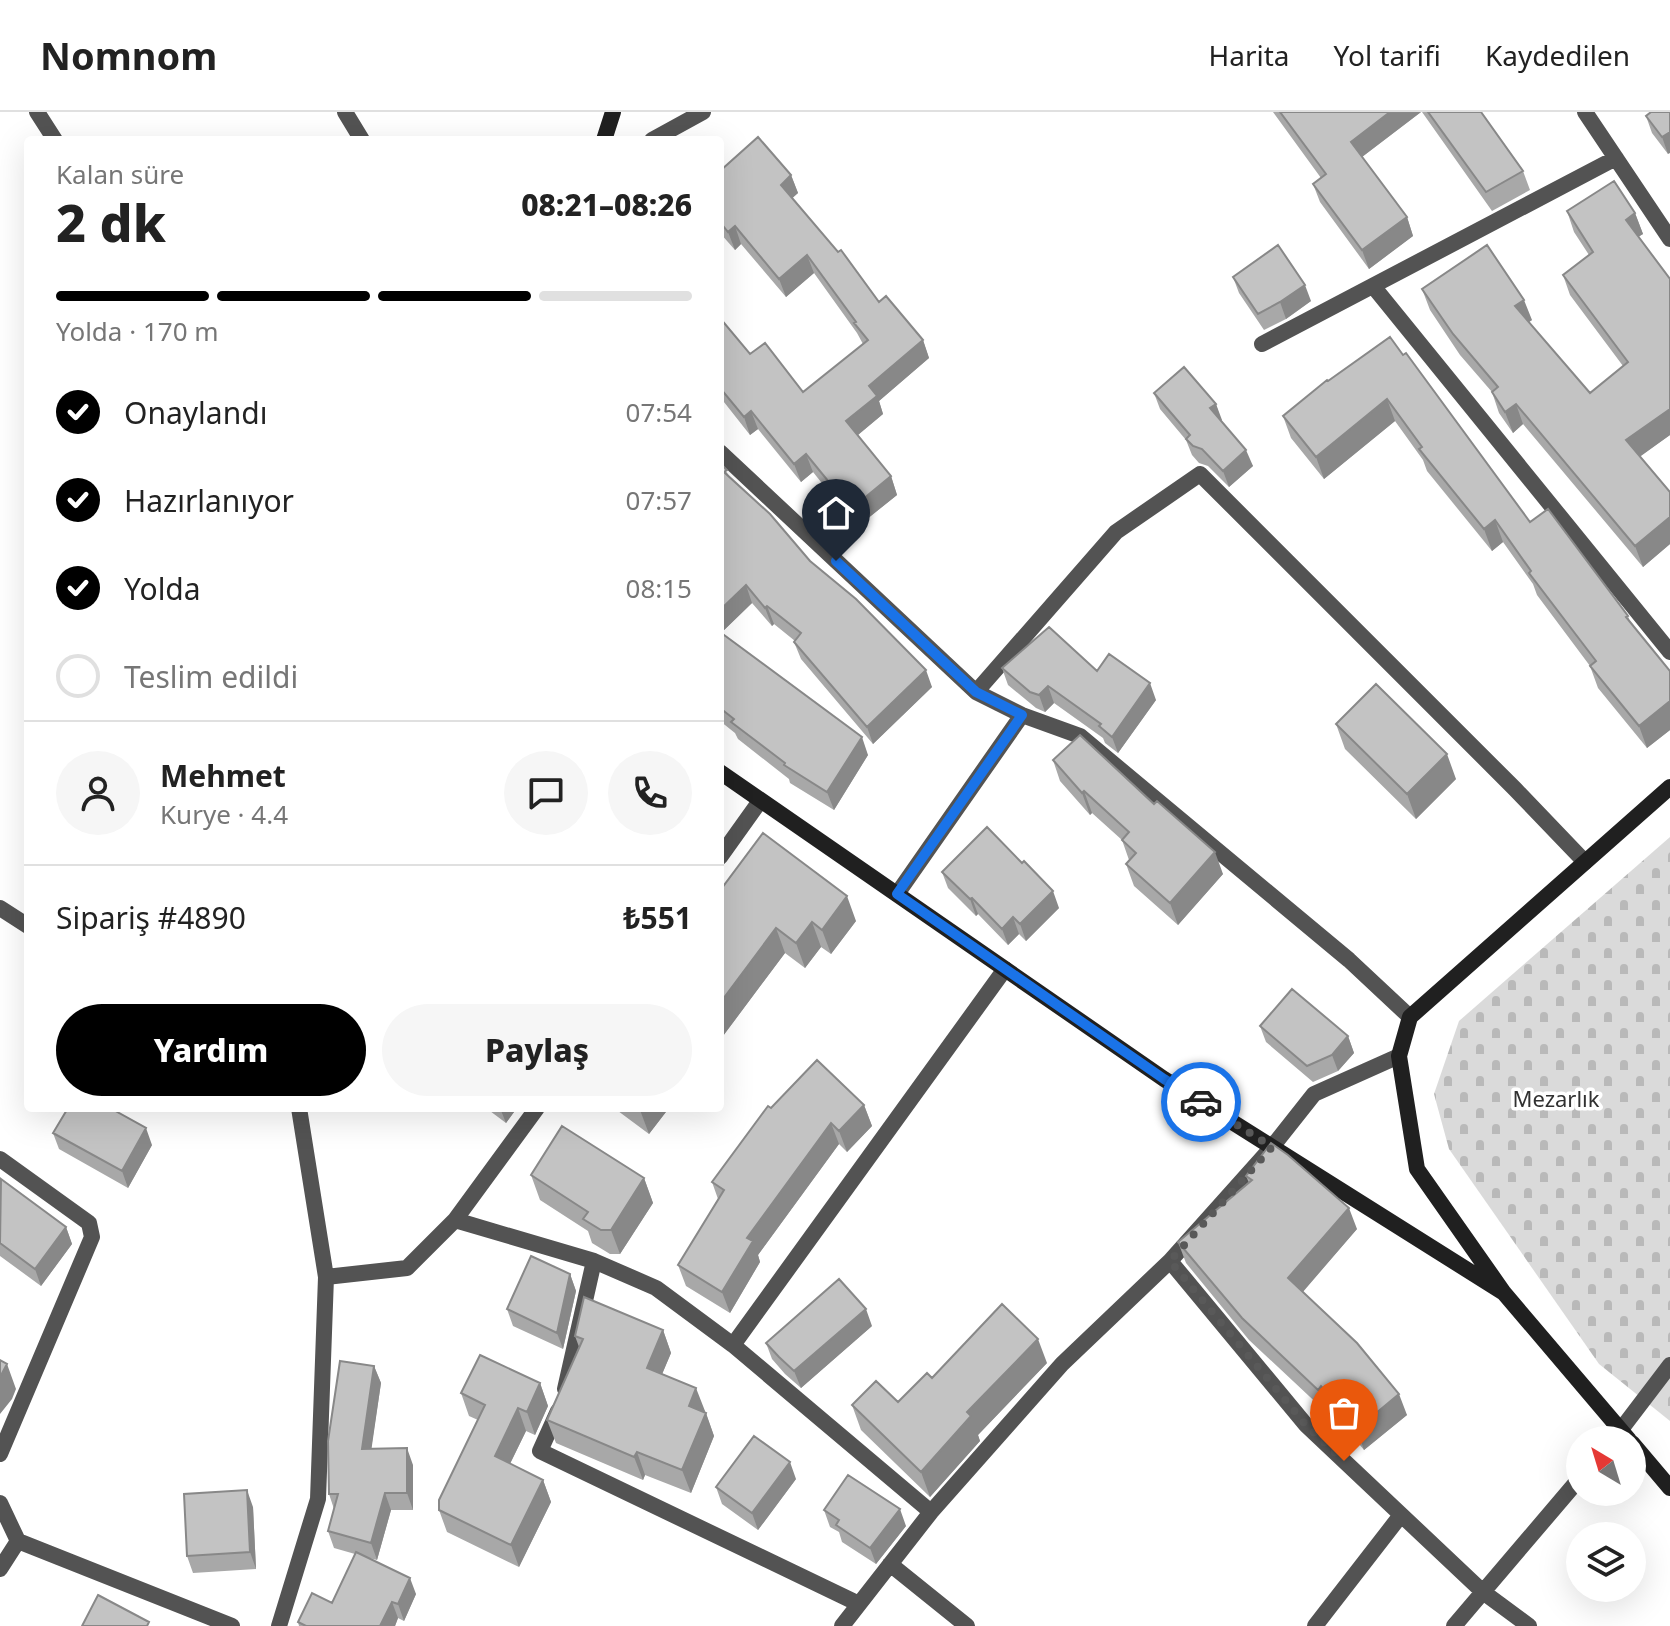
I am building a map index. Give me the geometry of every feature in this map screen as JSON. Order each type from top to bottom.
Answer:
[{"type":"street","points":[[37,112],[52,136]]},
{"type":"street","points":[[345,112],[360,136]]},
{"type":"street","points":[[605,136],[613,112]]},
{"type":"street","points":[[659,136],[703,112]]},
{"type":"street","points":[[1585,112],[1670,239]]},
{"type":"street","points":[[1262,344],[1616,158]]},
{"type":"street","points":[[1373,286],[1670,652]]},
{"type":"street","points":[[724,456],[976,692],[1022,715],[1080,736],[1349,960],[1410,1017]]},
{"type":"street","points":[[976,692],[1116,532],[1200,474],[1585,862]]},
{"type":"street","points":[[897,894],[1022,715]]},
{"type":"street","points":[[724,775],[1164,1079],[1504,1293]]},
{"type":"street","points":[[1614,1426],[1504,1293],[1417,1169],[1399,1056],[1410,1017],[1670,787]]},
{"type":"street","points":[[724,851],[760,801]]},
{"type":"street","points":[[0,908],[24,923]]},
{"type":"street","points":[[733,1345],[1005,969]]},
{"type":"street","points":[[842,1626],[931,1512],[1062,1364],[1170,1261],[1272,1147],[1314,1094],[1399,1056]]},
{"type":"street","points":[[279,1626],[318,1499],[326,1277],[300,1112]]},
{"type":"street","points":[[326,1277],[407,1268],[455,1220],[534,1112]]},
{"type":"street","points":[[0,1159],[89,1223],[92,1237],[0,1454]]},
{"type":"street","points":[[455,1220],[594,1261],[656,1288],[733,1345],[931,1512]]},
{"type":"street","points":[[594,1261],[564,1397],[540,1451],[859,1604]]},
{"type":"street","points":[[1170,1261],[1306,1425],[1483,1592],[1529,1626]]},
{"type":"street","points":[[1632,1426],[1670,1365]]},
{"type":"street","points":[[1646,1462],[1670,1488]]},
{"type":"street","points":[[1454,1626],[1566,1494]]},
{"type":"street","points":[[0,1503],[18,1541],[232,1626]]},
{"type":"street","points":[[1315,1626],[1401,1515]]},
{"type":"street","points":[[0,1569],[18,1541]]},
{"type":"street","points":[[890,1564],[967,1626]]},
{"type":"green space","name":"Mezarlık","points":[[1670,837],[1670,1421],[1599,1364],[1449,1149],[1434,1094],[1459,1021]]},
{"type":"building","points":[[1280,112],[1390,112],[1351,142],[1407,217],[1362,250],[1313,184],[1326,174]]},
{"type":"building","points":[[1428,112],[1481,112],[1523,171],[1486,192]]},
{"type":"building","points":[[1651,112],[1670,112],[1670,132],[1662,137],[1646,116]]},
{"type":"building","points":[[758,137],[791,175],[781,185],[838,252],[841,250],[879,302],[886,296],[923,340],[869,386],[877,396],[846,421],[891,476],[851,509],[806,454],[794,464],[751,411],[744,417],[724,393],[724,323],[750,354],[765,343],[803,392],[868,340],[807,255],[779,279],[735,226],[728,232],[724,227],[724,167]]},
{"type":"building","points":[[1614,181],[1635,213],[1626,220],[1670,279],[1670,409],[1626,440],[1670,492],[1670,517],[1635,546],[1516,404],[1505,412],[1492,392],[1498,387],[1453,334],[1422,289],[1487,245],[1524,300],[1515,306],[1590,393],[1628,362],[1563,275],[1593,252],[1567,211]]},
{"type":"building","points":[[1278,245],[1305,285],[1258,314],[1233,277]]},
{"type":"building","points":[[1390,337],[1403,355],[1406,353],[1530,522],[1548,509],[1626,617],[1670,671],[1670,701],[1639,726],[1590,666],[1596,661],[1529,573],[1531,571],[1495,520],[1484,529],[1419,449],[1422,447],[1387,399],[1316,457],[1283,416],[1327,380]]},
{"type":"building","points":[[1184,367],[1216,404],[1210,408],[1246,450],[1223,471],[1202,449],[1186,439],[1190,435],[1154,393]]},
{"type":"building","points":[[724,472],[770,514],[810,561],[856,599],[926,670],[867,727],[794,642],[801,633],[767,606],[765,608],[746,585],[724,606]]},
{"type":"building","points":[[1049,627],[1097,671],[1109,654],[1150,683],[1112,737],[1099,726],[1101,724],[1048,686],[1039,695],[1030,692],[1002,668]]},
{"type":"building","points":[[724,635],[862,737],[827,792],[784,765],[731,722],[734,719],[724,711]]},
{"type":"building","points":[[1376,684],[1447,754],[1407,794],[1336,724]]},
{"type":"building","points":[[1080,735],[1154,804],[1157,801],[1215,852],[1170,903],[1126,864],[1136,853],[1122,840],[1129,832],[1084,791],[1082,793],[1053,760]]},
{"type":"building","points":[[987,827],[1053,891],[1020,924],[1013,917],[1002,929],[942,872]]},
{"type":"building","points":[[763,833],[847,896],[822,930],[812,922],[796,943],[776,928],[724,998],[724,885]]},
{"type":"building","points":[[1292,989],[1348,1036],[1332,1055],[1307,1066],[1260,1026]]},
{"type":"building","points":[[817,1060],[864,1105],[839,1131],[831,1123],[747,1238],[753,1241],[722,1292],[678,1265],[724,1190],[712,1182],[768,1106],[771,1108]]},
{"type":"building","points":[[66,1112],[117,1112],[146,1128],[122,1171],[53,1133]]},
{"type":"building","points":[[562,1126],[644,1178],[611,1230],[601,1230],[583,1219],[588,1212],[531,1175]]},
{"type":"building","points":[[1271,1143],[1349,1208],[1288,1278],[1357,1343],[1399,1394],[1357,1429],[1321,1386],[1318,1390],[1242,1318],[1178,1242],[1252,1180],[1246,1176]]},
{"type":"building","points":[[1,1179],[66,1227],[35,1269],[0,1243]]},
{"type":"building","points":[[531,1256],[570,1274],[557,1333],[507,1309]]},
{"type":"building","points":[[839,1279],[866,1309],[794,1371],[766,1343]]},
{"type":"building","points":[[584,1297],[663,1330],[647,1368],[696,1388],[689,1406],[706,1413],[682,1470],[637,1452],[634,1457],[547,1420],[583,1339],[575,1336]]},
{"type":"building","points":[[1002,1304],[1038,1339],[967,1412],[971,1416],[921,1472],[852,1405],[876,1381],[898,1402],[927,1373],[932,1378]]},
{"type":"building","points":[[480,1355],[540,1383],[527,1412],[518,1408],[495,1456],[543,1480],[511,1545],[439,1510],[439,1500],[485,1405],[461,1393]]},
{"type":"building","points":[[0,1360],[7,1364],[0,1377]]},
{"type":"building","points":[[340,1361],[374,1366],[362,1449],[407,1448],[407,1493],[385,1493],[371,1543],[328,1531],[338,1494],[329,1494],[328,1441]]},
{"type":"building","points":[[754,1436],[790,1462],[752,1513],[716,1487]]},
{"type":"building","points":[[848,1475],[900,1509],[870,1548],[836,1525],[839,1520],[824,1510]]},
{"type":"building","points":[[247,1490],[250,1552],[187,1556],[184,1494]]},
{"type":"building","points":[[356,1552],[410,1578],[398,1604],[392,1602],[380,1626],[306,1626],[298,1622],[312,1593],[332,1603]]},
{"type":"building","points":[[98,1595],[149,1622],[147,1626],[82,1626]]},
{"type":"way so far","points":[[1201,1102],[1272,1147],[1170,1261],[1306,1425],[1344,1461]]},
{"type":"route","points":[[836,561],[976,692],[1022,715],[897,894],[1201,1102]]}]
